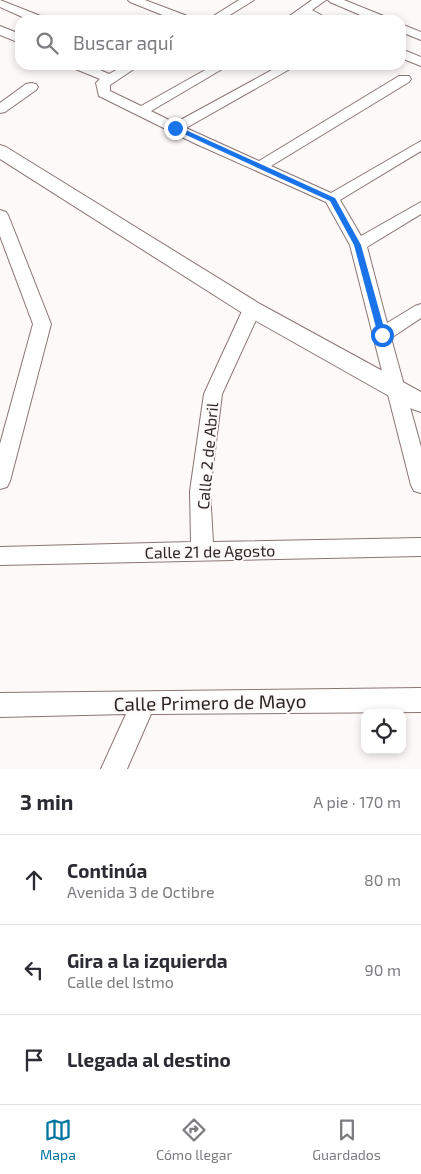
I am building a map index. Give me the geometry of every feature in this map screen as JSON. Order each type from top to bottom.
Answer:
[{"type":"street","points":[[134,0],[173,15]]},
{"type":"street","points":[[222,15],[248,0]]},
{"type":"street","points":[[298,15],[320,0]]},
{"type":"street","points":[[334,0],[370,15]]},
{"type":"street","points":[[0,2],[28,15]]},
{"type":"street","points":[[304,11],[313,15]]},
{"type":"street","points":[[0,30],[15,37]]},
{"type":"street","points":[[406,30],[421,36]]},
{"type":"street","points":[[406,55],[421,62]]},
{"type":"street","points":[[87,70],[106,81]]},
{"type":"street","points":[[106,81],[125,70]]},
{"type":"street","points":[[140,112],[214,70]]},
{"type":"street","points":[[175,128],[282,70]]},
{"type":"street","points":[[259,167],[404,79]]},
{"type":"street","points":[[106,81],[104,93],[140,112],[332,199],[358,245],[382,335],[413,395],[421,485]]},
{"type":"street","points":[[0,110],[31,87]]},
{"type":"street","points":[[332,199],[421,145]]},
{"type":"street","points":[[0,151],[252,309],[413,395]]},
{"type":"street","points":[[358,245],[421,207]]},
{"type":"street","points":[[0,215],[42,324],[0,481]]},
{"type":"street","name":"Calle 2 de Abril","points":[[202,551],[200,491],[213,394],[252,309]]},
{"type":"street","points":[[382,335],[421,310]]},
{"type":"street","name":"Calle 21 de Agosto","points":[[0,556],[421,547]]},
{"type":"street","name":"Calle Primero de Mayo","points":[[0,705],[421,700]]},
{"type":"street","points":[[114,769],[144,702]]},
{"type":"route","points":[[175,128],[332,199],[358,245],[382,335]]}]
